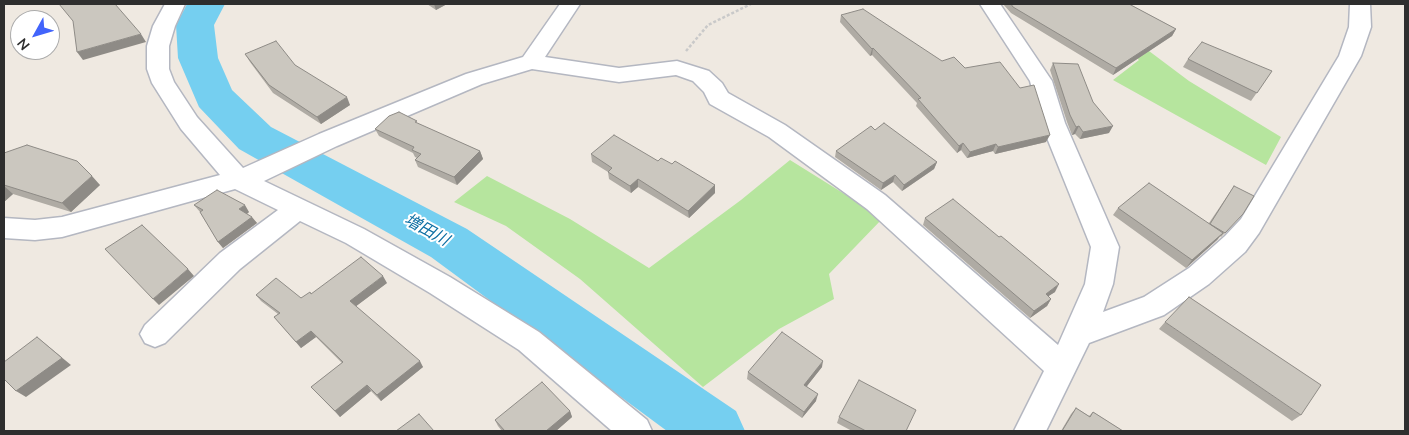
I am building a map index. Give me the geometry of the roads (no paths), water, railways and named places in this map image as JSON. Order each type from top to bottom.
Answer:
[{"type":"street","points":[[175,4],[164,26],[158,46],[158,69],[163,83],[189,123],[246,177],[298,208],[440,285],[529,341],[636,431]]},
{"type":"street","points":[[532,62],[570,4]]},
{"type":"street","points":[[990,4],[1041,81],[1053,123],[1105,247],[1099,284],[1078,334],[1030,431]]},
{"type":"street","points":[[1078,334],[1154,306],[1200,276],[1235,244],[1250,226],[1350,56],[1360,27],[1360,4]]},
{"type":"street","points":[[4,228],[35,230],[62,228],[246,177],[328,140],[474,79],[532,62],[619,75],[677,68],[701,76],[714,88],[718,98],[777,132],[876,202],[1062,368]]},
{"type":"street","points":[[154,334],[230,261],[298,208]]},
{"type":"waterway","name":"増田川","points":[[206,4],[195,25],[198,58],[214,97],[255,138],[449,243],[715,431]]}]
